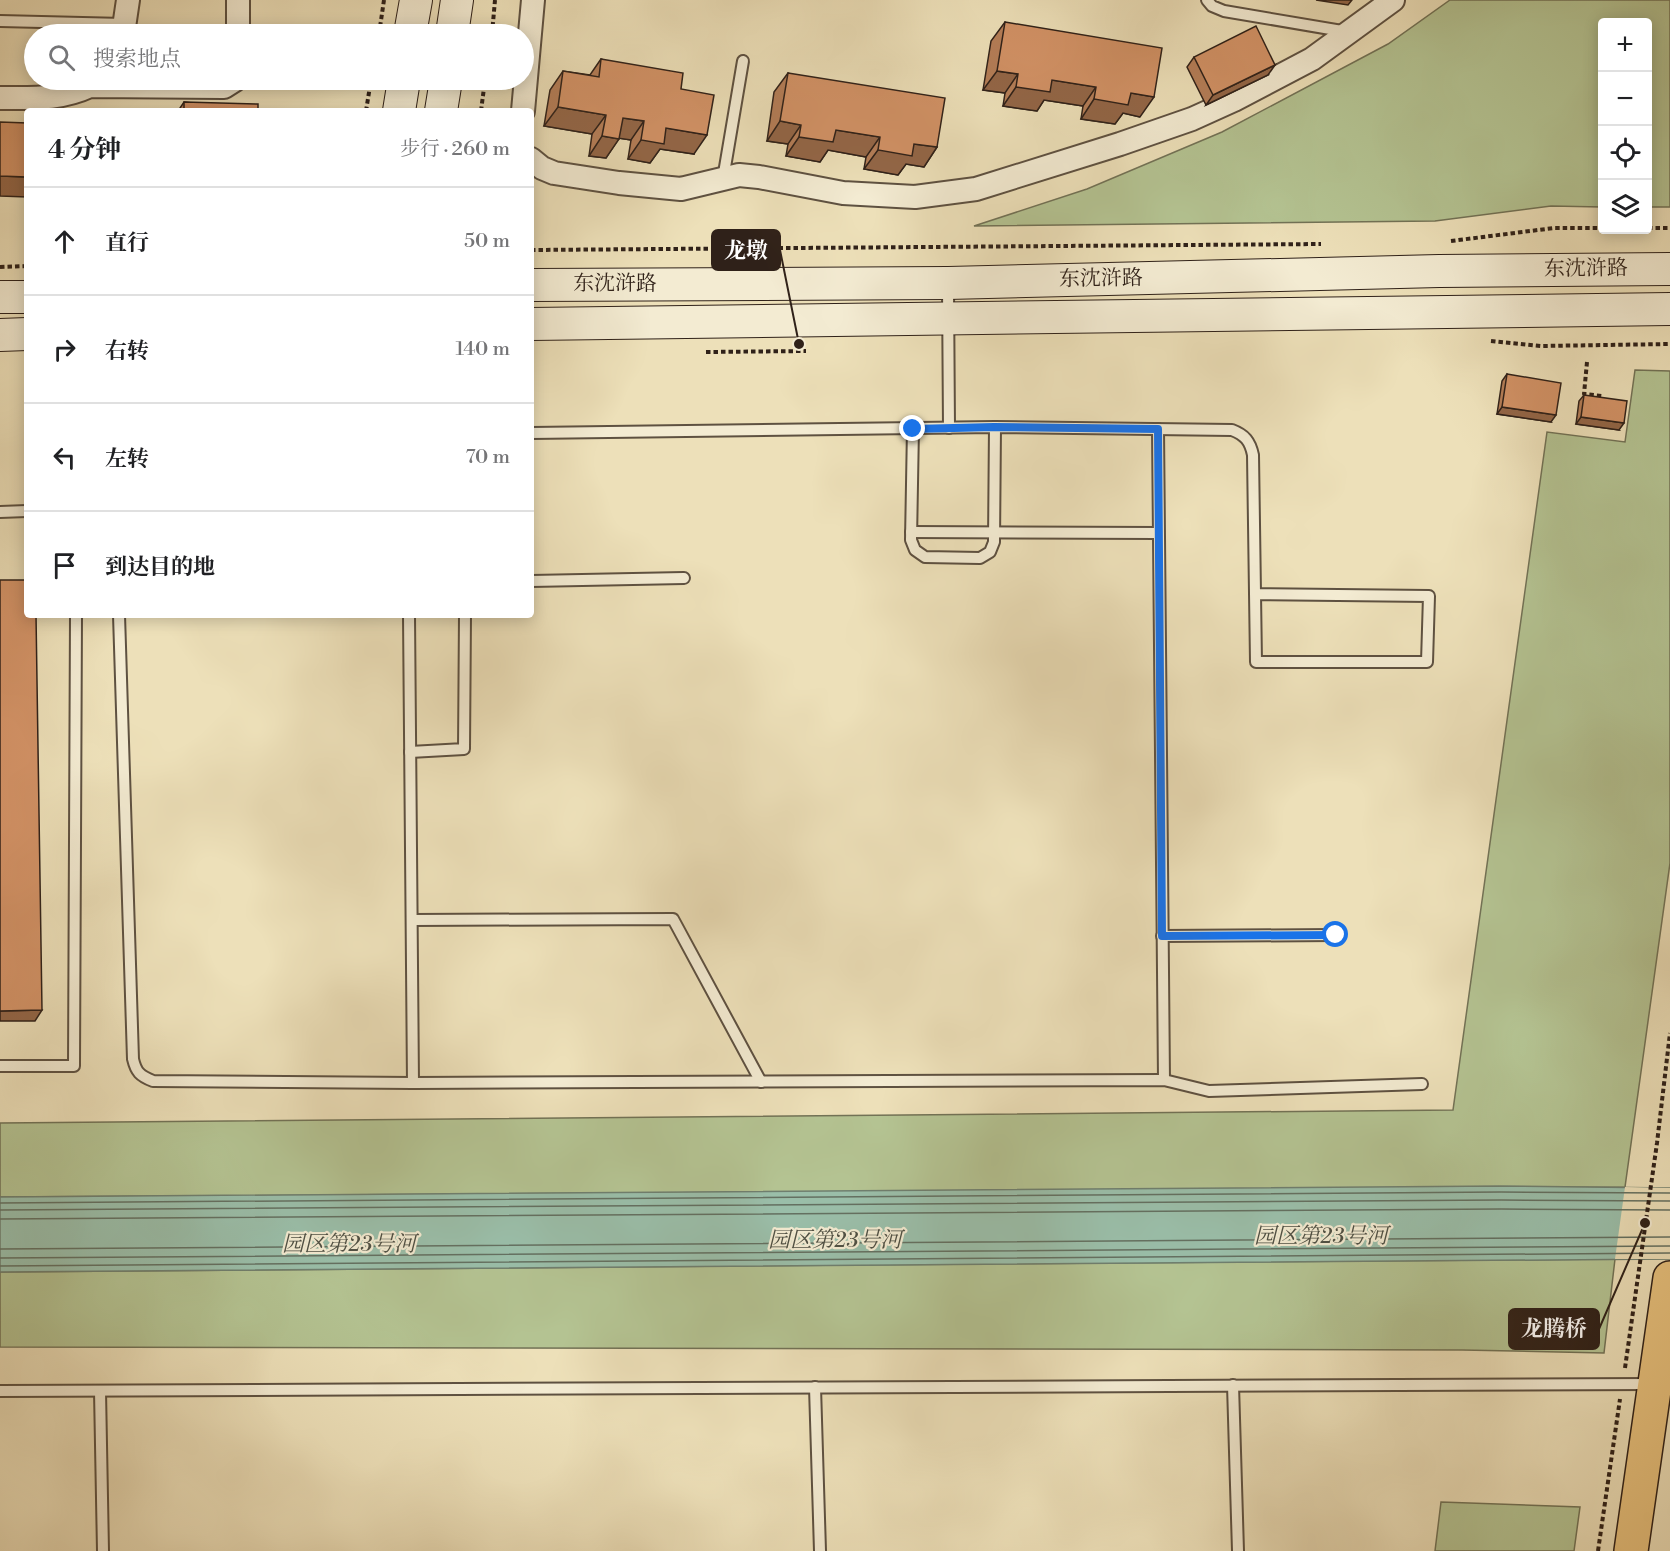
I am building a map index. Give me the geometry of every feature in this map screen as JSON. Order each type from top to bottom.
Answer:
[{"type":"main road","points":[[412,24],[416,0]]},
{"type":"main road","points":[[453,24],[457,0]]},
{"type":"main road","points":[[399,108],[402,90]]},
{"type":"main road","points":[[441,108],[444,90]]},
{"type":"main road","name":"东沈浒路","points":[[534,285],[948,283],[1670,268]]},
{"type":"main road","points":[[0,297],[24,297]]},
{"type":"main road","name":"东沈浒路","points":[[534,324],[1670,309]]},
{"type":"main road","points":[[0,335],[24,334]]},
{"type":"main road","points":[[1631,1551],[1670,1278]]},
{"type":"street","points":[[124,24],[128,0]]},
{"type":"street","points":[[238,0],[238,24]]},
{"type":"street","points":[[531,24],[533,0]]},
{"type":"street","points":[[534,161],[542,168],[554,172],[619,183],[681,189],[739,175],[843,193],[915,197],[976,189],[1192,119],[1234,100],[1311,58],[1394,0]]},
{"type":"street","points":[[0,98],[53,98],[82,90]]},
{"type":"street","points":[[523,108],[525,90]]},
{"type":"lane","points":[[1207,0],[1212,6],[1224,11],[1349,32]]},
{"type":"lane","points":[[0,21],[46,24]]},
{"type":"lane","points":[[723,179],[743,61]]},
{"type":"lane","points":[[948,283],[949,428]]},
{"type":"lane","points":[[913,429],[911,540],[915,550],[925,556],[980,558],[990,552],[994,542],[994,427]]},
{"type":"lane","points":[[534,433],[994,427],[1232,430],[1243,434],[1250,443],[1253,455],[1255,594],[1256,662],[1427,662],[1429,596],[1255,594]]},
{"type":"lane","points":[[1158,429],[1164,1080]]},
{"type":"lane","points":[[0,512],[24,511]]},
{"type":"lane","points":[[911,532],[1158,533]]},
{"type":"lane","points":[[534,581],[684,578]]},
{"type":"lane","points":[[0,1066],[74,1066],[76,618]]},
{"type":"lane","points":[[119,618],[133,1059],[136,1070],[143,1077],[153,1081],[413,1083],[1164,1080],[1209,1091],[1422,1084]]},
{"type":"lane","points":[[409,618],[413,1083]]},
{"type":"lane","points":[[410,752],[464,749],[465,618]]},
{"type":"lane","points":[[412,920],[673,919],[761,1082]]},
{"type":"lane","points":[[1162,936],[1336,935]]},
{"type":"lane","points":[[0,1391],[1655,1384]]},
{"type":"lane","points":[[1233,1385],[1238,1551]]},
{"type":"lane","points":[[815,1387],[820,1551]]},
{"type":"lane","points":[[100,1391],[103,1551]]},
{"type":"path","points":[[380,24],[384,0]]},
{"type":"path","points":[[493,24],[495,0]]},
{"type":"path","points":[[366,108],[369,90]]},
{"type":"path","points":[[481,108],[484,90]]},
{"type":"path","points":[[1450,241],[1554,228],[1598,228]]},
{"type":"path","points":[[1652,228],[1670,228]]},
{"type":"path","points":[[534,250],[1330,244]]},
{"type":"path","points":[[0,267],[24,266]]},
{"type":"path","points":[[1587,362],[1584,394],[1602,396],[1601,405]]},
{"type":"path","points":[[1598,1551],[1670,1033]]},
{"type":"shaded area","points":[[1450,0],[1670,0],[1670,207],[1652,207],[1652,18],[1598,18],[1598,207],[1551,206],[1435,221],[974,226],[1087,189],[1222,132],[1388,44]]},
{"type":"shaded area","points":[[1635,370],[1670,371],[1670,863],[1625,1187],[0,1197],[0,1123],[1453,1110],[1547,432],[1625,442]]},
{"type":"shaded area","points":[[1615,1259],[1604,1353],[1462,1350],[0,1347],[0,1272]]},
{"type":"shaded area","points":[[1441,1502],[1580,1507],[1574,1551],[1435,1551]]},
{"type":"water","name":"园区第23号河","points":[[1501,1186],[1670,1188],[1670,1259],[0,1272],[0,1197]]},
{"type":"pier","points":[[1625,1187],[1670,1188],[1670,1259],[1615,1259]]},
{"type":"building","points":[[1005,22],[1162,48],[1154,97],[1131,93],[1128,105],[1094,99],[1096,87],[1052,80],[1050,92],[1016,87],[1018,74],[997,71]]},
{"type":"building","points":[[1256,26],[1275,65],[1213,95],[1194,57]]},
{"type":"building","points":[[601,59],[683,73],[681,89],[714,95],[707,135],[666,128],[664,144],[641,140],[644,121],[623,118],[619,139],[602,136],[606,115],[558,107],[563,71],[599,77]]},
{"type":"building","points":[[788,73],[945,98],[937,147],[914,144],[912,156],[878,150],[880,137],[836,130],[833,142],[799,137],[801,125],[780,121]]},
{"type":"building","points":[[184,102],[258,104],[258,108],[184,108]]},
{"type":"building","points":[[0,122],[24,123],[24,177],[0,176]]},
{"type":"building","points":[[1507,374],[1561,383],[1556,415],[1502,407]]},
{"type":"building","points":[[1584,395],[1627,401],[1624,423],[1581,417]]},
{"type":"building","points":[[0,580],[24,580],[24,618],[36,618],[42,1010],[0,1011]]},
{"type":"place","name":"龙墩","points":[[799,344]]},
{"type":"place","name":"龙腾桥","points":[[1645,1223]]},
{"type":"route","points":[[913,429],[994,427],[1158,429],[1162,936],[1336,935]]}]
